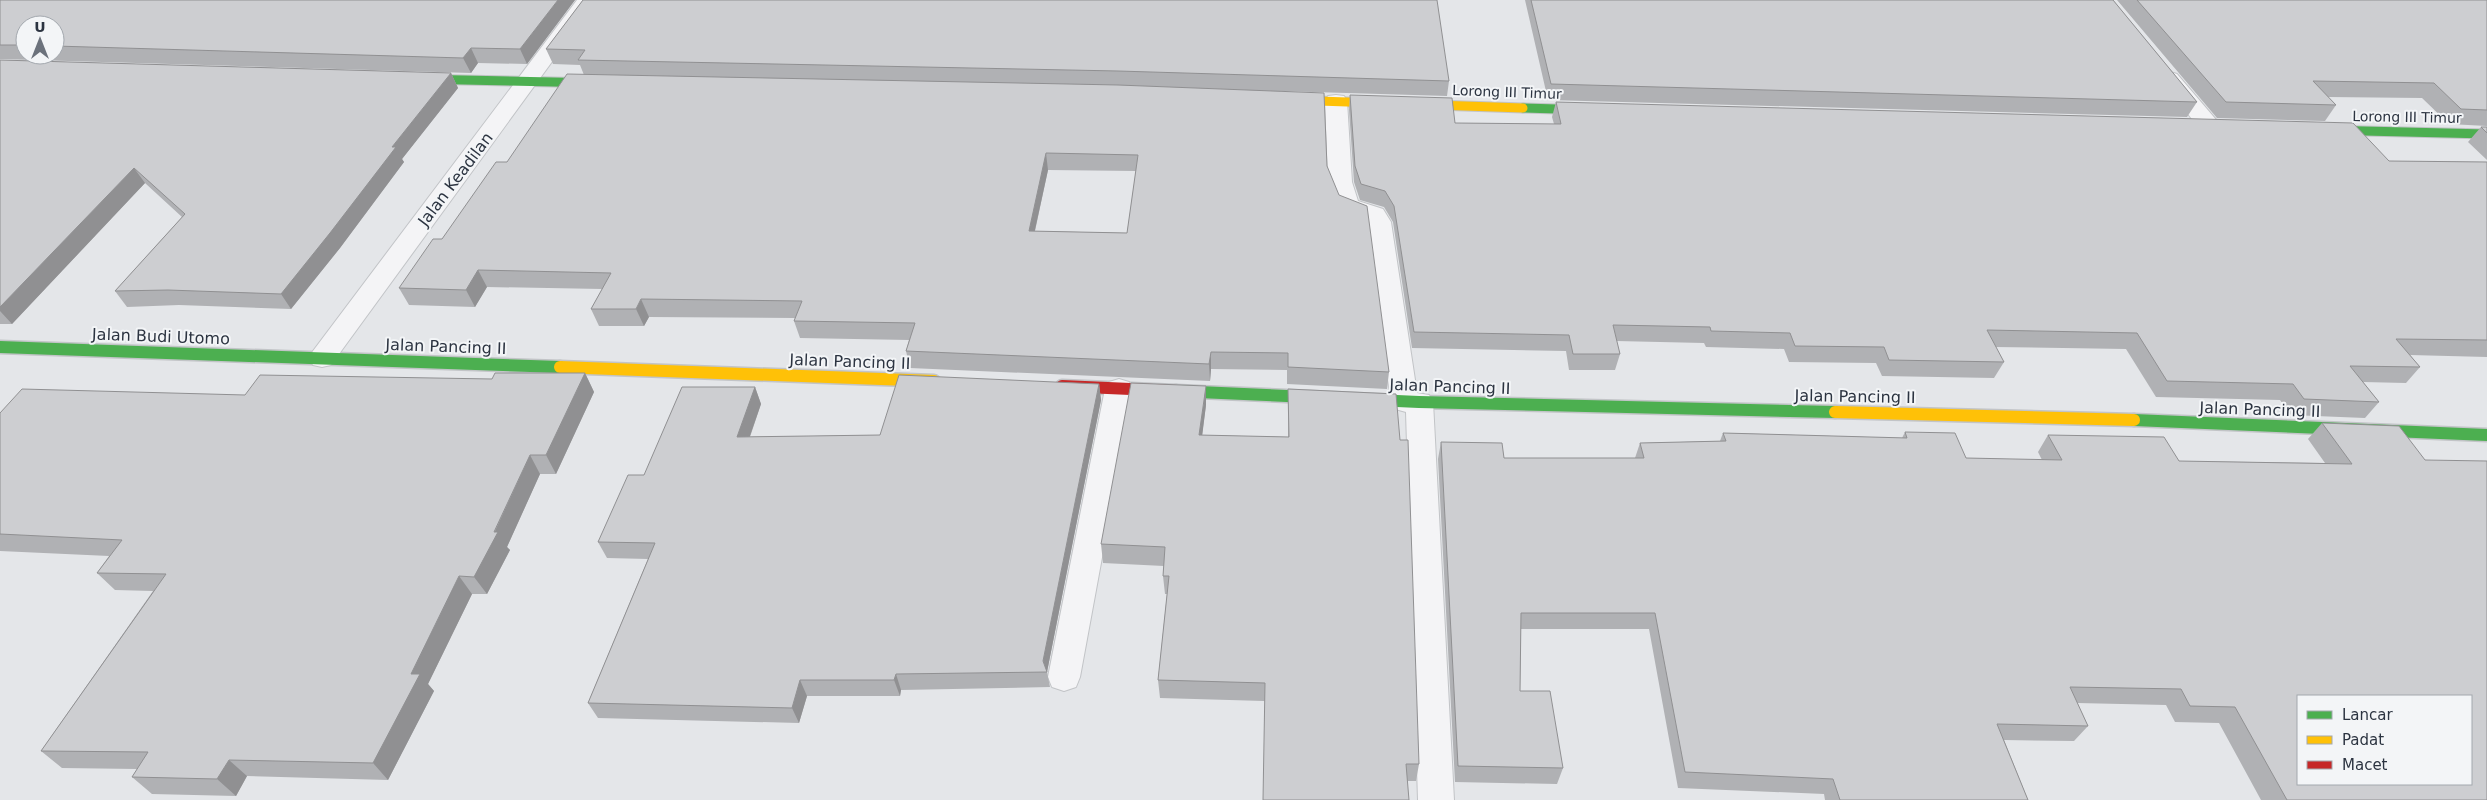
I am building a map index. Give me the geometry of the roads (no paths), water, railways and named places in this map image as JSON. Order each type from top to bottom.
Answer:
[{"type":"street","name":"Jalan Keadilan","points":[[322,358],[588,0]]},
{"type":"street","points":[[2155,60],[2207,127]]},
{"type":"street","points":[[408,78],[606,84]]},
{"type":"street","name":"Lorong III Timur","points":[[1277,99],[1598,110]]},
{"type":"street","points":[[1336,101],[1340,182],[1348,206],[1375,214],[1379,222],[1412,402],[1436,800]]},
{"type":"street","name":"Lorong III Timur","points":[[2309,130],[2487,134]]},
{"type":"street","name":"Jalan Budi Utomo","points":[[0,347],[322,358]]},
{"type":"street","name":"Jalan Pancing II","points":[[322,358],[945,381]]},
{"type":"street","name":"Jalan Pancing II","points":[[1052,386],[1412,402],[2055,417],[2487,435]]},
{"type":"street","points":[[1064,677],[1120,389]]}]
